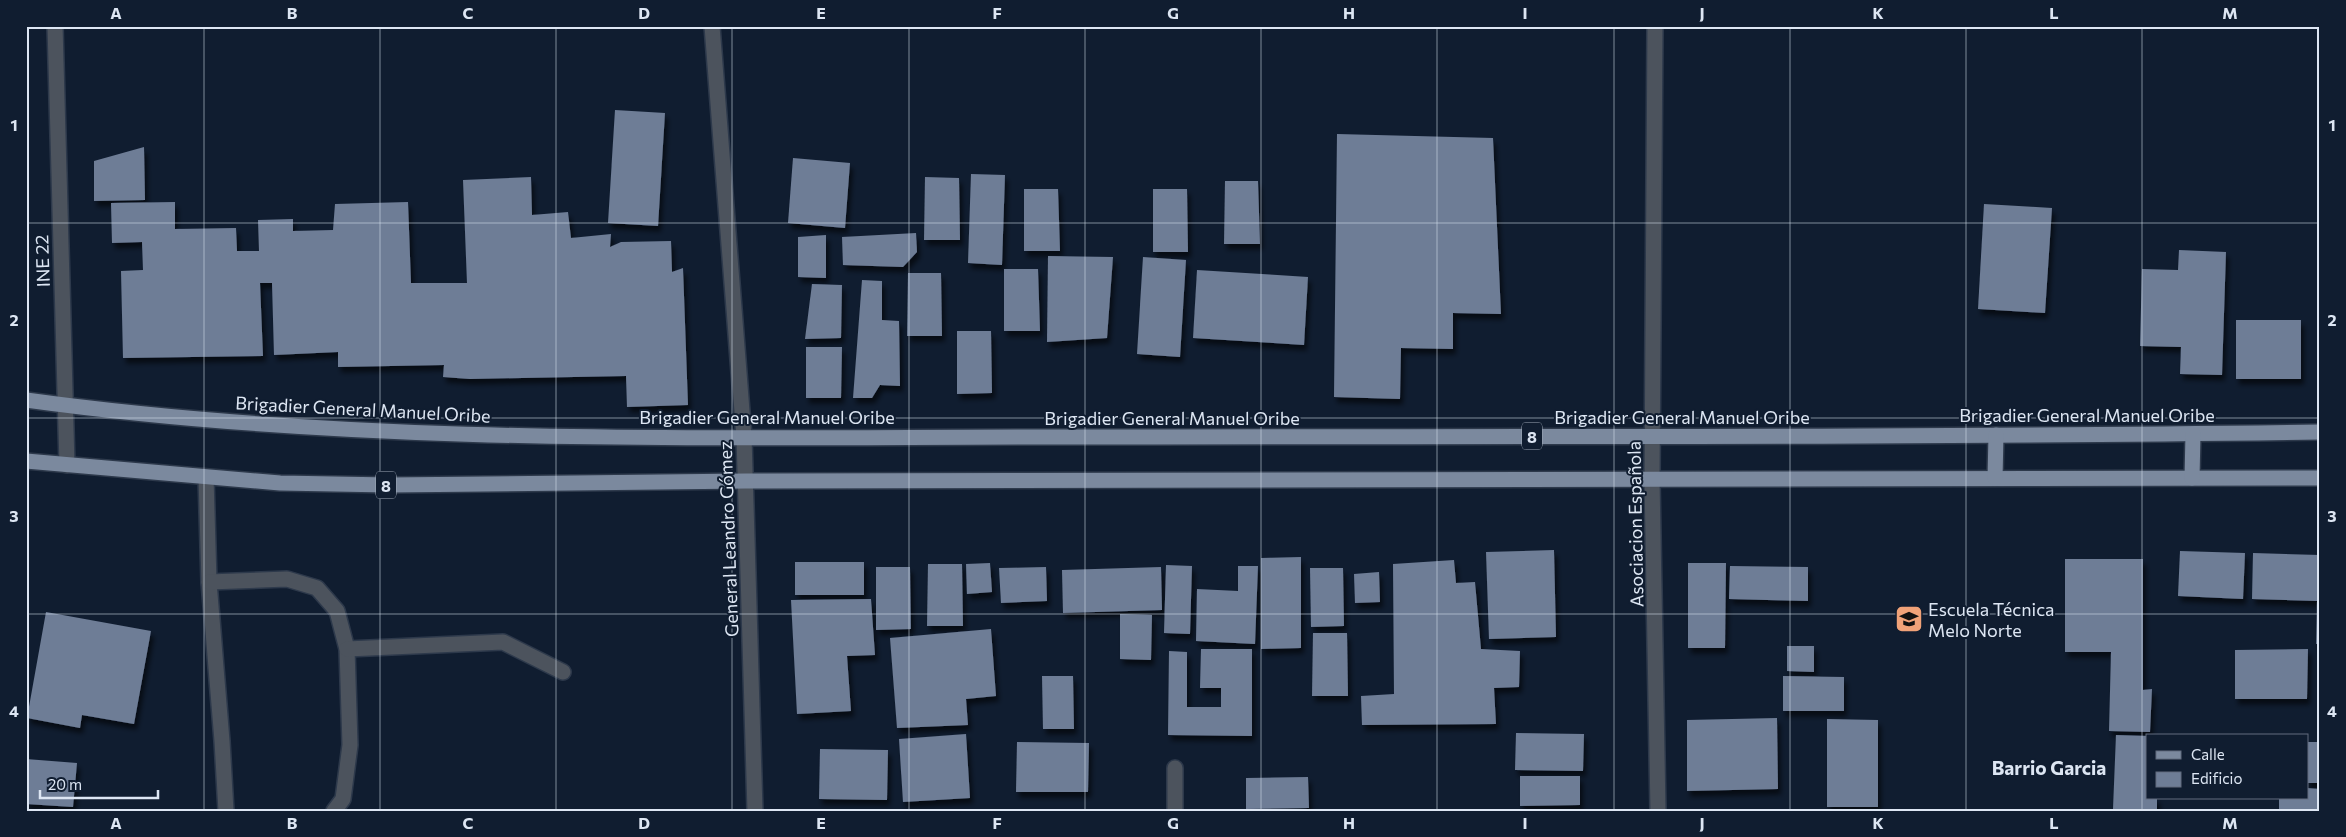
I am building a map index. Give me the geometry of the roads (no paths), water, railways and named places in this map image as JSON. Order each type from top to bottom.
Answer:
[{"type":"main road","name":"Brigadier General Manuel Oribe","points":[[26,400],[197,420],[452,434],[744,437],[1996,435],[2320,432]]},
{"type":"main road","points":[[2192,434],[2192,478]]},
{"type":"main road","points":[[1995,478],[1996,435]]},
{"type":"main road","name":"8","points":[[26,461],[280,483],[389,485],[746,481],[2320,478]]},
{"type":"street","name":"INE 22","points":[[54,26],[67,465]]},
{"type":"street","name":"General Leandro Gómez","points":[[712,26],[744,437],[755,811]]},
{"type":"street","name":"Asociacion Española","points":[[1656,26],[1652,480],[1658,811]]},
{"type":"street","points":[[206,477],[209,582],[226,811]]},
{"type":"street","points":[[209,582],[287,579],[318,588],[338,612],[346,649],[350,745],[343,799],[334,811]]},
{"type":"street","points":[[346,649],[503,642],[564,672]]},
{"type":"street","points":[[1175,768],[1175,811]]},
{"type":"place","name":"Escuela Técnica Melo Norte","points":[[1909,619]]},
{"type":"district","name":"Barrio Garcia","points":[[2049,767]]}]
